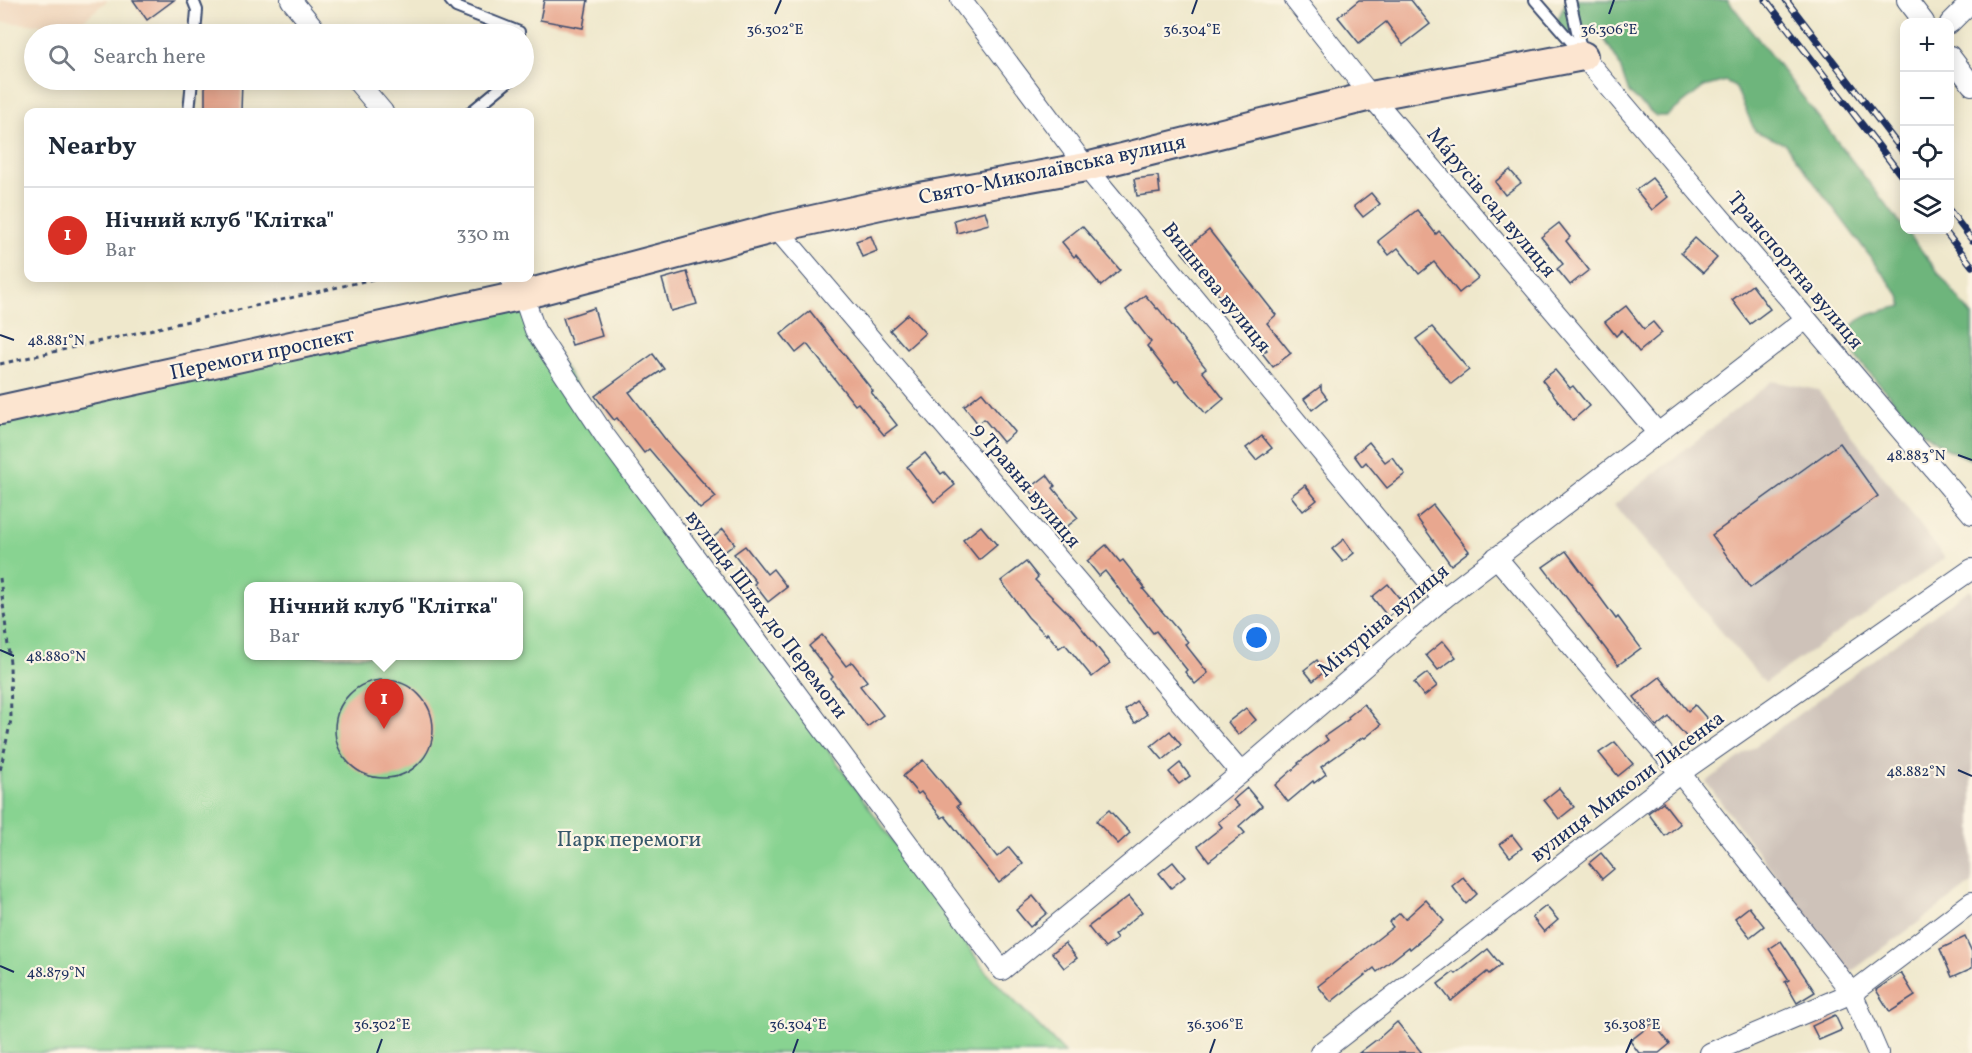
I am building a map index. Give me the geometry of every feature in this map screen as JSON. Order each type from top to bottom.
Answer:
[{"type":"street","points":[[291,0],[311,24]]},
{"type":"street","name":"Вишнева вулиця","points":[[961,0],[1086,166],[1443,599]]},
{"type":"street","name":"Мáрусів сад вулиця","points":[[1295,0],[1371,96],[1657,432]]},
{"type":"street","points":[[1907,0],[1921,18]]},
{"type":"street","points":[[1954,19],[1972,1]]},
{"type":"street","name":"Свято-Миколаївська вулиця","points":[[534,282],[903,200],[1086,166],[1371,96],[1583,56]]},
{"type":"street","name":"Транспортна вулиця","points":[[1583,56],[1972,514]]},
{"type":"street","points":[[1954,61],[1972,85]]},
{"type":"street","points":[[364,90],[380,108]]},
{"type":"street","name":"9 Травня вулиця","points":[[776,228],[1241,773]]},
{"type":"street","name":"Свято-Миколаївська вулиця","points":[[516,286],[534,282]]},
{"type":"street","name":"Перемоги проспект","points":[[0,410],[516,286]]},
{"type":"street","name":"вулиця Шлях до Перемоги","points":[[516,286],[535,330],[604,436],[1002,970]]},
{"type":"street","name":"Мічуріна вулиця","points":[[1002,970],[1241,773],[1443,599],[1806,319]]},
{"type":"street","points":[[1496,557],[1680,773],[1852,993],[1878,1053]]},
{"type":"street","name":"вулиця Миколи Лисенка","points":[[1320,1053],[1680,773],[1972,569]]},
{"type":"street","points":[[1710,1053],[1852,993],[1972,902]]},
{"type":"lane","points":[[193,0],[197,10],[196,24]]},
{"type":"lane","points":[[450,0],[456,7],[499,24]]},
{"type":"lane","points":[[1535,0],[1583,56]]},
{"type":"lane","points":[[1570,0],[1583,56]]},
{"type":"lane","points":[[189,108],[191,90]]},
{"type":"lane","points":[[476,108],[498,90]]},
{"type":"path","points":[[0,363],[360,282]]},
{"type":"path","points":[[0,578],[10,663],[11,720],[0,771]]},
{"type":"shaded area","points":[[0,0],[108,0],[79,24],[0,22]]},
{"type":"shaded area","points":[[1772,381],[1818,390],[1945,558],[1765,683],[1614,505]]},
{"type":"shaded area","points":[[1970,589],[1972,593],[1972,883],[1848,974],[1706,782]]},
{"type":"green space","points":[[1567,0],[1728,0],[1900,223],[1900,234],[1909,234],[1972,316],[1972,460],[1944,447],[1917,428],[1857,358],[1847,335],[1851,328],[1856,322],[1870,314],[1903,306],[1900,296],[1785,144],[1755,131],[1735,86],[1725,81],[1704,87],[1667,116],[1656,116],[1629,93],[1618,61],[1600,32],[1558,35],[1555,25]]},
{"type":"green space","name":"Парк перемоги","points":[[523,295],[605,436],[986,972],[1065,1053],[0,1053],[0,410]]},
{"type":"building","points":[[133,0],[174,0],[147,20]]},
{"type":"building","points":[[544,0],[588,0],[583,28],[540,20]]},
{"type":"building","points":[[1359,0],[1411,0],[1430,24],[1403,45],[1386,22],[1359,43],[1338,17]]},
{"type":"building","points":[[205,90],[242,90],[241,108],[205,108]]},
{"type":"building","points":[[1510,170],[1521,183],[1505,195],[1495,182]]},
{"type":"building","points":[[1158,176],[1160,193],[1137,196],[1134,179]]},
{"type":"building","points":[[1652,178],[1668,197],[1652,210],[1636,190]]},
{"type":"building","points":[[1371,193],[1380,204],[1363,217],[1354,206]]},
{"type":"building","points":[[1417,210],[1436,234],[1439,231],[1478,278],[1459,293],[1434,262],[1419,274],[1398,248],[1389,255],[1378,241]]},
{"type":"building","points":[[985,211],[989,224],[957,233],[954,220]]},
{"type":"building","points":[[1559,223],[1570,237],[1566,241],[1589,270],[1570,285],[1557,269],[1563,264],[1541,237]]},
{"type":"building","points":[[1082,226],[1120,270],[1101,286],[1076,255],[1074,257],[1062,242]]},
{"type":"building","points":[[1209,230],[1276,315],[1267,323],[1291,353],[1273,367],[1262,353],[1267,350],[1231,305],[1229,307],[1182,252]]},
{"type":"building","points":[[871,236],[877,251],[862,257],[856,241]]},
{"type":"building","points":[[1695,238],[1717,258],[1703,273],[1681,253]]},
{"type":"building","points":[[687,272],[697,304],[671,311],[662,279]]},
{"type":"building","points":[[1752,285],[1770,309],[1750,324],[1732,300]]},
{"type":"building","points":[[1145,295],[1206,368],[1202,371],[1224,399],[1206,414],[1178,380],[1175,382],[1147,346],[1151,342],[1126,310]]},
{"type":"building","points":[[1626,306],[1644,329],[1653,322],[1662,333],[1639,352],[1622,330],[1616,336],[1605,322]]},
{"type":"building","points":[[594,308],[602,336],[572,345],[563,318]]},
{"type":"building","points":[[810,311],[897,425],[884,435],[858,403],[855,405],[807,344],[796,353],[781,334]]},
{"type":"building","points":[[908,314],[925,333],[907,349],[890,330]]},
{"type":"building","points":[[1432,327],[1469,370],[1451,384],[1416,339]]},
{"type":"building","points":[[653,354],[664,369],[629,392],[672,448],[716,497],[700,509],[649,449],[644,453],[617,418],[614,420],[595,396]]},
{"type":"building","points":[[1555,370],[1570,388],[1573,386],[1589,406],[1573,420],[1542,380]]},
{"type":"building","points":[[1321,386],[1327,398],[1312,410],[1304,399]]},
{"type":"building","points":[[982,392],[1015,432],[1003,442],[984,419],[978,424],[964,406]]},
{"type":"building","points":[[1262,436],[1272,448],[1256,460],[1246,448]]},
{"type":"building","points":[[1369,442],[1385,462],[1392,457],[1405,474],[1387,488],[1366,462],[1362,466],[1354,455]]},
{"type":"building","points":[[1840,443],[1878,496],[1750,588],[1712,535]]},
{"type":"building","points":[[925,453],[941,474],[944,472],[955,485],[934,502],[907,467]]},
{"type":"building","points":[[1047,475],[1055,486],[1053,488],[1078,518],[1065,528],[1040,497],[1037,500],[1029,489]]},
{"type":"building","points":[[1305,485],[1317,500],[1303,511],[1291,496]]},
{"type":"building","points":[[1433,505],[1469,551],[1451,565],[1417,518]]},
{"type":"building","points":[[981,526],[997,545],[979,560],[963,540]]},
{"type":"building","points":[[723,529],[735,544],[720,555],[709,541]]},
{"type":"building","points":[[1344,539],[1354,553],[1343,562],[1332,549]]},
{"type":"building","points":[[1106,545],[1120,562],[1123,560],[1145,588],[1143,589],[1188,642],[1185,644],[1208,673],[1195,684],[1185,672],[1187,670],[1156,631],[1153,633],[1105,571],[1099,576],[1087,561]]},
{"type":"building","points":[[745,546],[767,574],[773,569],[787,587],[768,602],[734,554]]},
{"type":"building","points":[[1566,551],[1616,619],[1618,617],[1641,648],[1618,665],[1543,567]]},
{"type":"building","points":[[1026,562],[1038,577],[1035,580],[1075,620],[1110,663],[1092,677],[1065,644],[1059,648],[1047,633],[1046,635],[1028,617],[1001,581]]},
{"type":"building","points":[[1388,584],[1404,604],[1388,617],[1372,597]]},
{"type":"building","points":[[822,635],[846,666],[852,662],[867,681],[860,686],[883,715],[867,727],[809,646]]},
{"type":"building","points":[[1443,641],[1456,657],[1438,670],[1426,655]]},
{"type":"building","points":[[1317,660],[1325,671],[1313,681],[1304,670]]},
{"type":"building","points":[[1427,673],[1437,686],[1424,696],[1414,683]]},
{"type":"building","points":[[1660,677],[1688,711],[1695,705],[1711,723],[1690,741],[1669,717],[1657,727],[1634,697]]},
{"type":"building","points":[[384,680],[403,684],[419,694],[429,710],[433,729],[429,748],[419,764],[403,774],[384,778],[365,774],[349,764],[339,748],[335,729],[339,710],[349,694],[365,684]]},
{"type":"building","points":[[1136,701],[1147,714],[1135,723],[1125,710]]},
{"type":"building","points":[[1364,704],[1381,725],[1321,767],[1326,774],[1314,783],[1313,781],[1288,802],[1275,785],[1298,763],[1328,740],[1325,736],[1349,719],[1348,717]]},
{"type":"building","points":[[1246,708],[1256,720],[1238,735],[1228,722]]},
{"type":"building","points":[[1170,731],[1181,745],[1163,760],[1151,746]]},
{"type":"building","points":[[1615,742],[1633,764],[1618,776],[1599,753]]},
{"type":"building","points":[[923,760],[960,804],[957,806],[997,857],[1009,847],[1023,864],[999,883],[945,816],[942,818],[921,792],[918,794],[903,776]]},
{"type":"building","points":[[1180,763],[1190,776],[1179,784],[1169,772]]},
{"type":"building","points":[[1247,788],[1262,806],[1239,826],[1245,833],[1209,861],[1198,846],[1222,827],[1218,822],[1239,806],[1233,800]]},
{"type":"building","points":[[1559,788],[1574,807],[1559,819],[1544,800]]},
{"type":"building","points":[[1663,802],[1680,824],[1665,836],[1648,813]]},
{"type":"building","points":[[1109,810],[1130,833],[1118,844],[1096,821]]},
{"type":"building","points":[[1512,835],[1522,848],[1510,857],[1500,844]]},
{"type":"building","points":[[1601,853],[1614,869],[1602,879],[1589,863]]},
{"type":"building","points":[[1173,862],[1185,877],[1171,888],[1159,873]]},
{"type":"building","points":[[1463,877],[1477,894],[1466,904],[1452,886]]},
{"type":"building","points":[[1033,896],[1047,913],[1030,927],[1016,910]]},
{"type":"building","points":[[1129,896],[1142,912],[1114,935],[1117,939],[1105,948],[1088,927]]},
{"type":"building","points":[[1426,900],[1444,921],[1410,949],[1409,947],[1377,972],[1374,968],[1331,1002],[1318,986],[1393,927],[1389,922],[1400,913],[1405,919]]},
{"type":"building","points":[[1546,906],[1558,920],[1544,932],[1532,917]]},
{"type":"building","points":[[1749,907],[1764,926],[1750,937],[1735,918]]},
{"type":"building","points":[[1965,937],[1972,952],[1972,968],[1952,977],[1940,949]]},
{"type":"building","points":[[1781,941],[1815,992],[1797,1003],[1785,982],[1789,980],[1769,949]]},
{"type":"building","points":[[1065,943],[1077,958],[1064,968],[1052,953]]},
{"type":"building","points":[[1488,949],[1501,965],[1489,974],[1487,972],[1451,1001],[1438,984],[1454,972],[1456,974]]},
{"type":"building","points":[[1901,973],[1915,996],[1890,1012],[1876,990]]},
{"type":"building","points":[[1835,1015],[1842,1030],[1819,1040],[1812,1026]]},
{"type":"building","points":[[1397,1022],[1422,1053],[1359,1053],[1380,1037]]},
{"type":"building","points":[[1653,1023],[1670,1044],[1659,1053],[1639,1053],[1630,1041]]},
{"type":"railway","points":[[1766,0],[1900,174]]},
{"type":"railway","points":[[1786,0],[1900,148]]},
{"type":"railway","points":[[1954,216],[1972,240]]},
{"type":"railway","points":[[1947,234],[1972,266]]},
{"type":"place","name":"Нічний клуб \"Клітка\"","points":[[384,729]]}]
